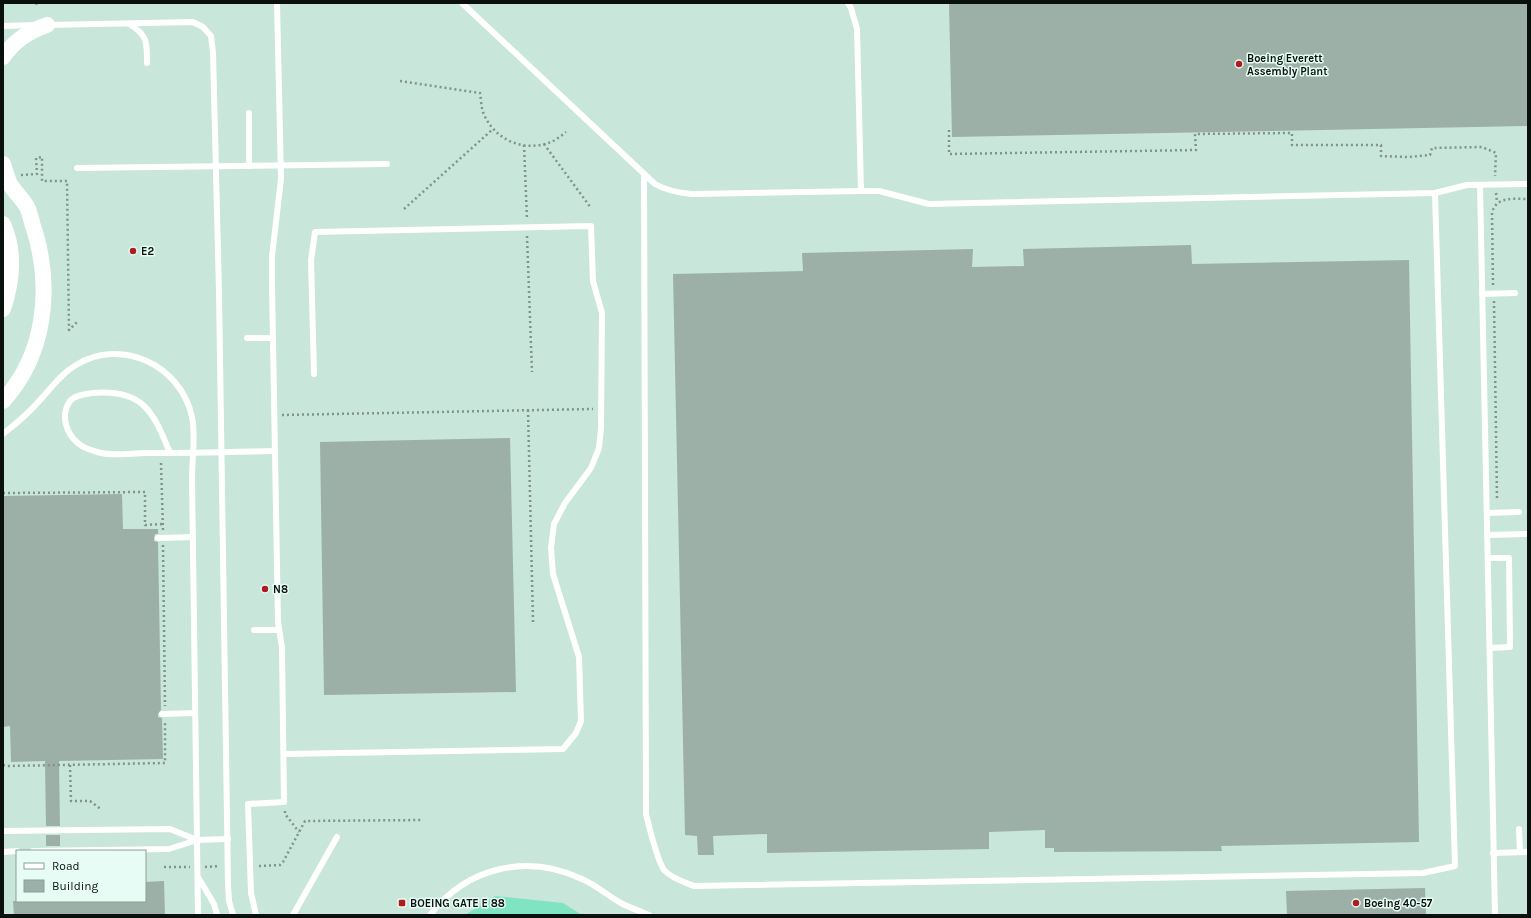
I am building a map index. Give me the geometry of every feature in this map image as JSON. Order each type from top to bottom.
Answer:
[{"type":"street","points":[[3,57],[16,42],[35,29],[48,25]]},
{"type":"street","points":[[3,164],[10,184],[28,209],[40,251],[44,303],[40,329],[30,360],[19,380],[3,401]]},
{"type":"street","points":[[3,224],[8,238],[10,262],[10,281],[3,309]]},
{"type":"lane","points":[[256,915],[251,893],[248,804],[284,802],[282,648],[279,630],[274,451],[272,256],[281,179],[278,3]]},
{"type":"lane","points":[[462,3],[655,184],[663,189],[678,193],[879,191],[929,204],[1435,192],[1466,185],[1528,184]]},
{"type":"lane","points":[[848,3],[852,8],[856,29],[861,191]]},
{"type":"lane","points":[[3,26],[193,22],[203,27],[211,36],[214,67],[219,292],[229,901],[233,915]]},
{"type":"lane","points":[[128,24],[136,28],[147,42],[147,63]]},
{"type":"lane","points":[[248,113],[249,166]]},
{"type":"lane","points":[[77,168],[387,164]]},
{"type":"lane","points":[[644,174],[646,814],[655,847],[664,870],[678,880],[694,886],[1422,873],[1455,866],[1435,192]]},
{"type":"lane","points":[[1480,185],[1495,915]]},
{"type":"lane","points":[[284,754],[563,749],[576,733],[581,721],[579,657],[553,574],[551,548],[554,524],[565,503],[591,468],[599,448],[601,428],[602,313],[593,281],[591,226],[315,232],[311,260],[314,374]]},
{"type":"lane","points":[[1482,294],[1515,293]]},
{"type":"lane","points":[[247,338],[273,338]]},
{"type":"lane","points":[[3,434],[22,418],[64,373],[75,365],[96,356],[120,354],[141,358],[153,363],[171,376],[185,396],[192,418],[193,453],[198,915]]},
{"type":"lane","points":[[170,453],[156,421],[147,408],[133,398],[111,392],[98,392],[76,396],[70,401],[64,420],[67,430],[79,444],[87,449],[103,453],[170,453],[193,453],[274,451]]},
{"type":"lane","points":[[1487,513],[1519,512]]},
{"type":"lane","points":[[1487,535],[1528,534]]},
{"type":"lane","points":[[161,539],[193,537]]},
{"type":"lane","points":[[1488,558],[1509,558],[1510,647],[1490,648]]},
{"type":"lane","points":[[254,630],[279,630]]},
{"type":"lane","points":[[163,714],[195,713]]},
{"type":"lane","points":[[3,831],[170,829],[197,840]]},
{"type":"lane","points":[[1519,829],[1520,852]]},
{"type":"lane","points":[[293,915],[337,837]]},
{"type":"lane","points":[[101,850],[169,849],[197,840],[228,839]]},
{"type":"lane","points":[[3,852],[16,851]]},
{"type":"lane","points":[[1493,853],[1528,852]]},
{"type":"lane","points":[[430,915],[446,896],[476,877],[504,868],[533,866],[567,872],[584,879],[621,903],[649,915]]},
{"type":"lane","points":[[198,875],[214,904],[217,915]]},
{"type":"path","points":[[36,3],[38,7]]},
{"type":"path","points":[[400,81],[480,93],[482,110],[490,126],[502,138],[518,145],[535,146],[552,142],[566,132]]},
{"type":"path","points":[[404,209],[493,129]]},
{"type":"path","points":[[949,130],[949,154],[1196,150],[1195,134],[1292,133],[1292,145],[1381,145],[1381,156],[1408,157],[1430,155],[1432,148],[1482,148],[1496,154],[1495,185],[1497,202]]},
{"type":"path","points":[[544,144],[591,208]]},
{"type":"path","points":[[524,145],[532,372]]},
{"type":"path","points":[[37,174],[36,158],[42,157],[42,181],[67,181],[68,330],[78,321]]},
{"type":"path","points":[[274,415],[601,408]]},
{"type":"path","points":[[528,410],[533,622]]},
{"type":"path","points":[[161,463],[163,532]]},
{"type":"path","points":[[3,493],[145,492],[145,524],[163,524]]},
{"type":"path","points":[[161,539],[165,707]]},
{"type":"path","points":[[3,765],[70,765],[165,762],[163,714]]},
{"type":"path","points":[[70,765],[71,800],[90,801],[102,810]]},
{"type":"path","points":[[284,802],[285,814],[299,832]]},
{"type":"path","points":[[280,865],[305,821],[423,820]]},
{"type":"shaded area","points":[[3,3],[1528,3],[1528,915],[3,915]]},
{"type":"green space","points":[[495,896],[563,903],[582,915],[465,915]]},
{"type":"building","name":"Boeing Everett Assembly Plant","points":[[949,3],[1528,3],[1528,126],[952,137]]},
{"type":"building","points":[[1191,245],[1192,264],[1409,260],[1419,842],[1221,846],[1222,851],[1054,852],[1054,848],[1045,848],[1045,830],[989,832],[989,849],[767,853],[767,834],[713,836],[714,855],[698,855],[697,836],[685,835],[673,274],[803,271],[802,253],[973,249],[972,267],[1024,266],[1023,249]]},
{"type":"building","points":[[510,438],[516,692],[324,695],[320,442]]},
{"type":"building","points":[[122,494],[123,529],[158,529],[158,534],[155,534],[154,541],[158,542],[161,710],[158,717],[162,718],[163,759],[59,761],[60,826],[46,826],[45,761],[11,762],[10,726],[3,727],[3,496]]},
{"type":"building","points":[[46,835],[60,835],[60,846],[46,846]]},
{"type":"building","points":[[164,881],[165,915],[14,915],[13,901],[146,902],[146,882]]},
{"type":"building","name":"Boeing 40-57","points":[[1425,888],[1426,915],[1287,915],[1286,891]]},
{"type":"place","name":"Boeing Everett Assembly Plant","points":[[1239,64]]},
{"type":"place","name":"E2","points":[[133,251]]},
{"type":"place","name":"N8","points":[[265,589]]},
{"type":"place","name":"BOEING GATE E 88","points":[[402,903]]},
{"type":"place","name":"Boeing 40-57","points":[[1356,903]]}]
